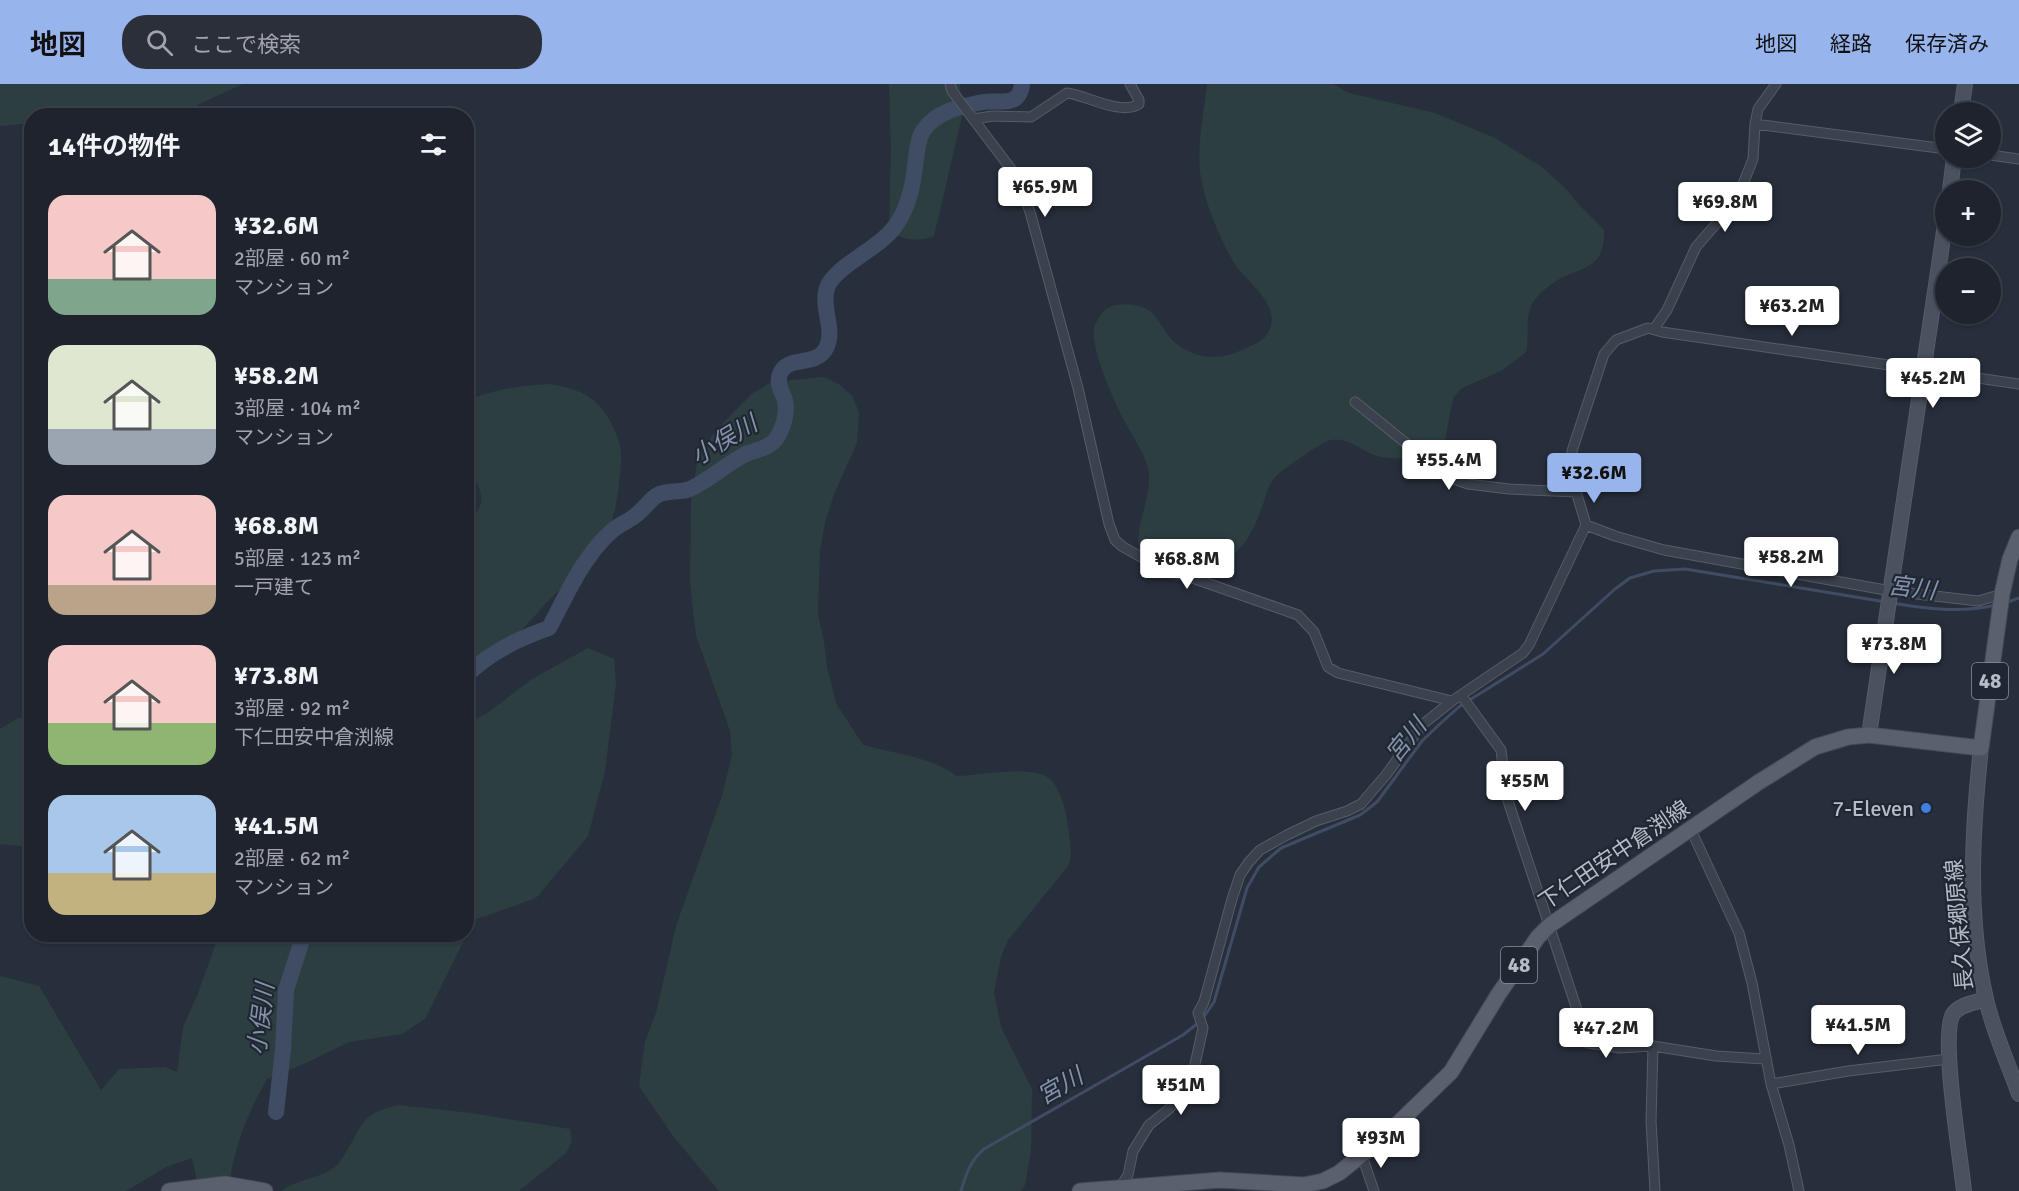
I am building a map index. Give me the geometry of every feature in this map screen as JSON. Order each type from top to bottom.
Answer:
[{"type":"main road","name":"48","points":[[1981,748],[2002,596],[2008,564],[2019,537]]},
{"type":"main road","name":"下仁田安中倉渕線","points":[[1080,1191],[1220,1180],[1304,1185],[1323,1181],[1339,1173],[1362,1156],[1451,1072],[1498,995],[1538,937],[1550,925],[1759,782],[1815,747],[1848,737],[1869,735],[1981,748]]},
{"type":"main road","points":[[169,1191],[225,1184],[265,1191]]},
{"type":"street","points":[[950,84],[952,91],[1020,184],[1078,388],[1109,524],[1115,540],[1143,558],[1178,573],[1298,615],[1314,632],[1328,667],[1338,673],[1452,701]]},
{"type":"street","points":[[973,119],[993,116],[1032,117],[1067,93],[1110,105],[1135,107],[1139,104],[1139,100],[1130,84]]},
{"type":"street","points":[[1654,329],[1667,310],[1696,247],[1729,209],[1741,189],[1753,159],[1758,109],[1776,84]]},
{"type":"street","points":[[1962,102],[1965,84]]},
{"type":"street","points":[[1755,124],[1935,148]]},
{"type":"street","points":[[2001,157],[2019,159]]},
{"type":"street","points":[[1869,735],[1942,246]]},
{"type":"street","points":[[1119,1189],[1128,1174],[1133,1151],[1149,1125],[1169,1109],[1191,1082],[1203,1028],[1198,1013],[1204,1002],[1240,875],[1249,862],[1260,850],[1287,835],[1361,804],[1386,775],[1422,725],[1452,701],[1523,652],[1586,525],[1570,467],[1572,451],[1604,354],[1616,340],[1648,328],[1662,332],[2019,384]]},
{"type":"street","points":[[1355,402],[1448,477],[1468,484],[1509,489],[1576,492]]},
{"type":"street","points":[[1586,525],[1664,550],[1890,593],[1978,601],[2002,596]]},
{"type":"street","points":[[1461,695],[1501,750],[1507,798],[1588,1043],[1620,1048],[1653,1046],[1716,1056],[1765,1059]]},
{"type":"street","name":"長久保郷原線","points":[[1981,748],[1972,868],[1977,944],[1986,999],[2019,1094]]},
{"type":"street","points":[[1691,830],[1739,933],[1752,983],[1765,1059],[1789,1144],[1799,1191]]},
{"type":"street","points":[[1964,1191],[1949,1059],[1949,1034],[1951,1019],[1960,1007],[1986,999]]},
{"type":"street","points":[[1653,1046],[1652,1121],[1655,1191]]},
{"type":"street","points":[[1771,1084],[1848,1071],[1949,1059]]},
{"type":"street","points":[[1362,1156],[1374,1191]]},
{"type":"shaded area","points":[[0,84],[243,84],[197,105],[196,108],[24,108],[24,124],[0,126]]},
{"type":"shaded area","points":[[889,84],[960,84],[962,116],[934,236],[928,238],[916,240],[904,238],[889,228],[891,149]]},
{"type":"shaded area","points":[[1207,84],[1333,84],[1349,93],[1435,113],[1495,138],[1542,167],[1604,230],[1604,240],[1596,260],[1585,268],[1553,283],[1533,302],[1528,320],[1526,352],[1501,371],[1462,388],[1453,398],[1442,456],[1412,459],[1381,457],[1343,440],[1330,440],[1275,477],[1252,531],[1233,555],[1201,573],[1185,580],[1176,580],[1152,571],[1140,555],[1138,541],[1148,493],[1148,467],[1110,389],[1095,345],[1094,333],[1095,325],[1104,311],[1114,306],[1128,304],[1151,312],[1179,346],[1205,356],[1233,354],[1257,343],[1269,331],[1272,321],[1271,311],[1260,293],[1233,261],[1214,221],[1203,189],[1199,155]]},
{"type":"shaded area","points":[[824,377],[840,385],[852,396],[859,412],[857,443],[834,494],[825,523],[820,551],[818,615],[827,668],[836,703],[863,745],[912,756],[935,764],[957,776],[1021,772],[1044,776],[1055,785],[1065,810],[1071,849],[1068,866],[1008,940],[1001,957],[994,993],[1001,1027],[1032,1089],[1031,1151],[1025,1185],[1021,1191],[719,1191],[673,1136],[639,1086],[645,1041],[656,1013],[676,926],[722,796],[732,755],[730,731],[696,635],[690,583],[691,501],[699,451],[753,393],[772,382]]},
{"type":"shaded area","points":[[549,384],[572,389],[589,397],[603,410],[615,431],[621,451],[617,495],[609,529],[591,557],[510,641],[474,662],[474,516],[479,509],[481,496],[474,479],[474,398],[517,387]]},
{"type":"shaded area","points":[[588,648],[614,659],[616,683],[605,771],[588,836],[536,898],[474,920],[474,720],[486,714],[532,679]]},
{"type":"shaded area","points":[[18,718],[24,718],[24,846],[0,844],[0,729]]},
{"type":"shaded area","points":[[216,942],[463,942],[425,1019],[402,1034],[349,1042],[267,1079],[253,1106],[237,1147],[229,1191],[199,1191],[192,1158],[166,1167],[126,1191],[0,1191],[0,976],[39,986],[101,1090],[119,1069],[165,1067],[177,1072],[183,1027]]},
{"type":"shaded area","points":[[398,1105],[471,1113],[570,1129],[572,1141],[566,1153],[519,1191],[281,1191],[335,1167],[370,1116]]},
{"type":"waterway","name":"小俣川","points":[[474,669],[505,647],[549,628],[578,573],[594,550],[613,530],[639,513],[656,496],[690,489],[730,463],[765,447],[776,439],[784,421],[786,405],[779,384],[780,374],[788,365],[814,358],[825,350],[829,335],[825,303],[827,288],[838,272],[889,234],[896,225],[907,204],[918,143],[923,131],[928,124],[950,110],[983,102],[1013,100],[1020,92],[1022,84]]},
{"type":"waterway","name":"宮川","points":[[1203,1018],[1214,1002],[1247,888],[1259,867],[1281,848],[1360,815],[1377,802],[1422,741],[1460,706],[1543,654],[1630,578],[1654,571],[1685,569],[1886,602]]},
{"type":"waterway","name":"宮川","points":[[2005,603],[2019,598]]},
{"type":"waterway","name":"宮川","points":[[1892,603],[1944,609],[1970,609],[1996,605]]},
{"type":"waterway","name":"小俣川","points":[[276,1112],[283,1050],[286,990],[301,942]]},
{"type":"waterway","name":"宮川","points":[[961,1191],[969,1168],[984,1149],[1183,1035],[1198,1023]]},
{"type":"place","name":"7-Eleven","points":[[1926,808]]}]
